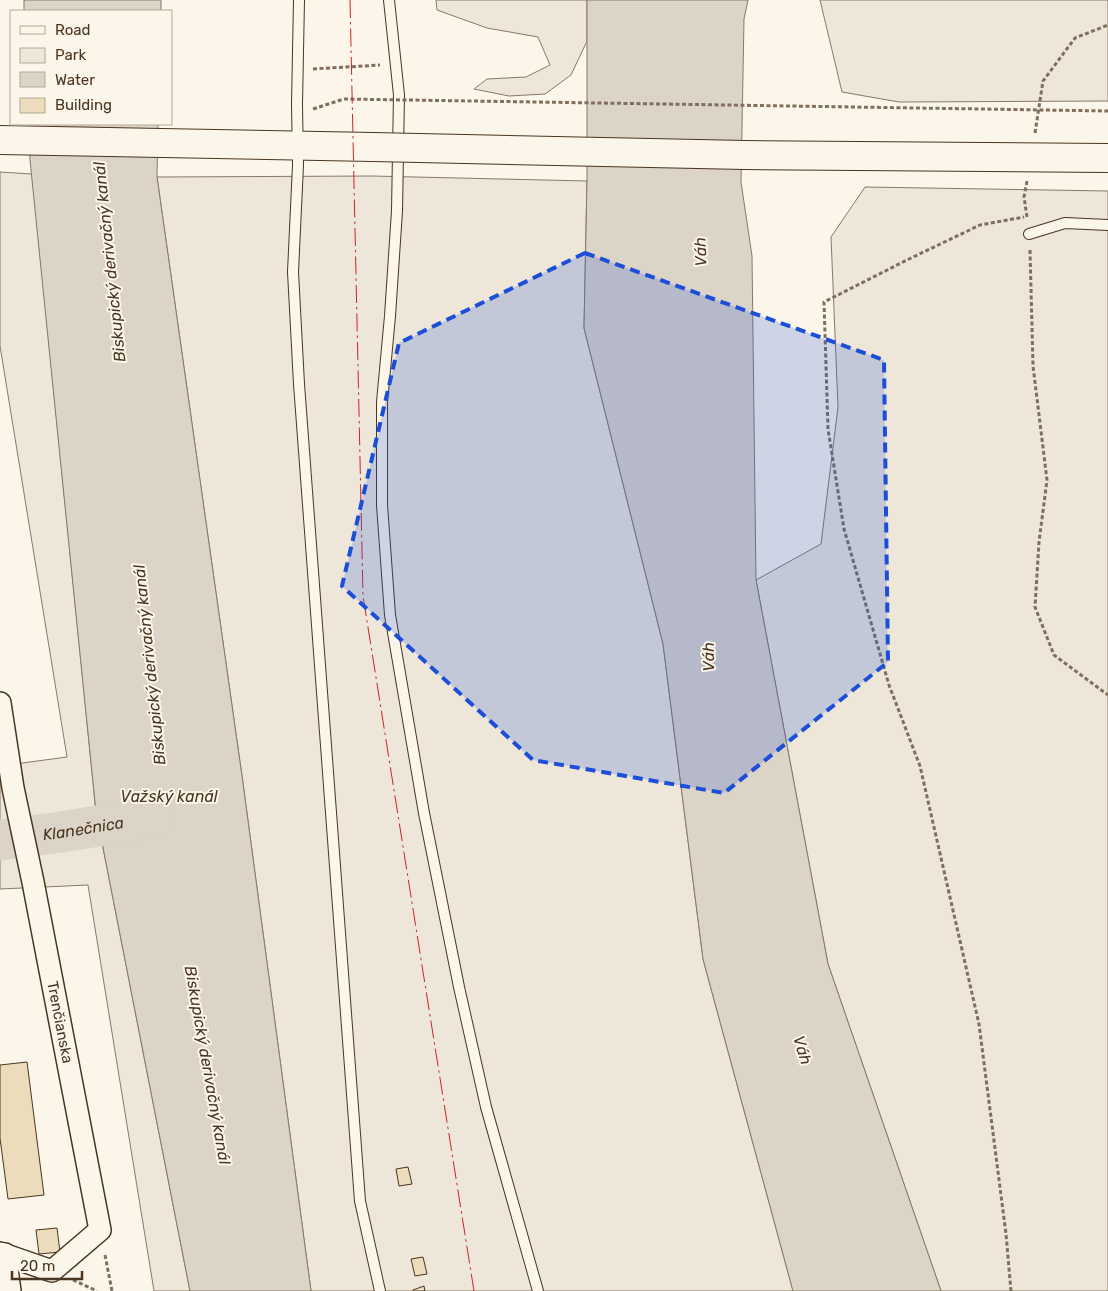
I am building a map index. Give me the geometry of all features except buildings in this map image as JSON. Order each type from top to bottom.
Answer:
[{"type":"main road","points":[[0,140],[736,154],[1108,158]]},
{"type":"street","name":"Trenčianska","points":[[0,703],[14,788],[100,1230]]},
{"type":"street","points":[[10,1291],[3,1254],[52,1271],[100,1230]]},
{"type":"lane","points":[[299,0],[298,165],[293,272],[299,384],[360,1200],[380,1291]]},
{"type":"lane","points":[[389,0],[399,95],[397,211],[382,402],[382,505],[390,615],[424,813],[459,987],[486,1107],[538,1291]]},
{"type":"lane","points":[[1029,234],[1065,223],[1108,225]]},
{"type":"path","points":[[1034,139],[1043,82],[1075,38],[1108,25]]},
{"type":"path","points":[[298,70],[396,64]]},
{"type":"path","points":[[298,113],[344,99],[1108,112]]},
{"type":"path","points":[[1027,177],[1024,196],[1029,234],[1033,366],[1047,480],[1039,542],[1034,607],[1054,655],[1108,695]]},
{"type":"path","points":[[1011,1291],[997,1160],[977,1014],[920,766],[889,685],[844,529],[828,429],[824,302],[980,225],[1027,216]]},
{"type":"path","points":[[100,1230],[112,1291]]},
{"type":"highlighted area","points":[[585,253],[884,360],[888,662],[724,793],[533,760],[342,586],[399,343]]},
{"type":"green space","points":[[436,0],[587,0],[587,41],[571,75],[545,94],[509,96],[474,89],[487,79],[526,77],[550,65],[538,37],[487,28],[437,10]]},
{"type":"green space","points":[[820,0],[1108,0],[1108,101],[899,102],[842,92]]},
{"type":"green space","points":[[0,172],[32,174],[96,812],[190,1291],[154,1291],[88,885],[0,889],[0,766],[67,757],[0,346]]},
{"type":"green space","points":[[372,176],[587,181],[584,328],[663,644],[703,959],[793,1291],[311,1291],[242,776],[157,177]]},
{"type":"green space","points":[[865,187],[1108,191],[1108,1291],[941,1291],[828,964],[756,580],[821,544],[838,407],[831,237]]},
{"type":"water","points":[[24,0],[161,0],[161,10],[24,10]]},
{"type":"water","name":"Váh","points":[[587,0],[748,0],[744,19],[741,182],[752,256],[756,580],[828,964],[941,1291],[793,1291],[703,959],[663,644],[584,328],[587,181]]},
{"type":"water","name":"Važský kanál","points":[[29,125],[158,125],[157,177],[242,776],[311,1291],[190,1291],[96,812],[30,160]]},
{"type":"waterway","name":"Klanečnica","points":[[0,840],[154,817]]},
{"type":"power","points":[[350,0],[363,596],[474,1291]]},
{"type":"water label","name":"Biskupický derivačný kanál","points":[[109,262]]},
{"type":"water label","name":"Biskupický derivačný kanál","points":[[149,665]]},
{"type":"water label","name":"Biskupický derivačný kanál","points":[[208,1065]]}]
